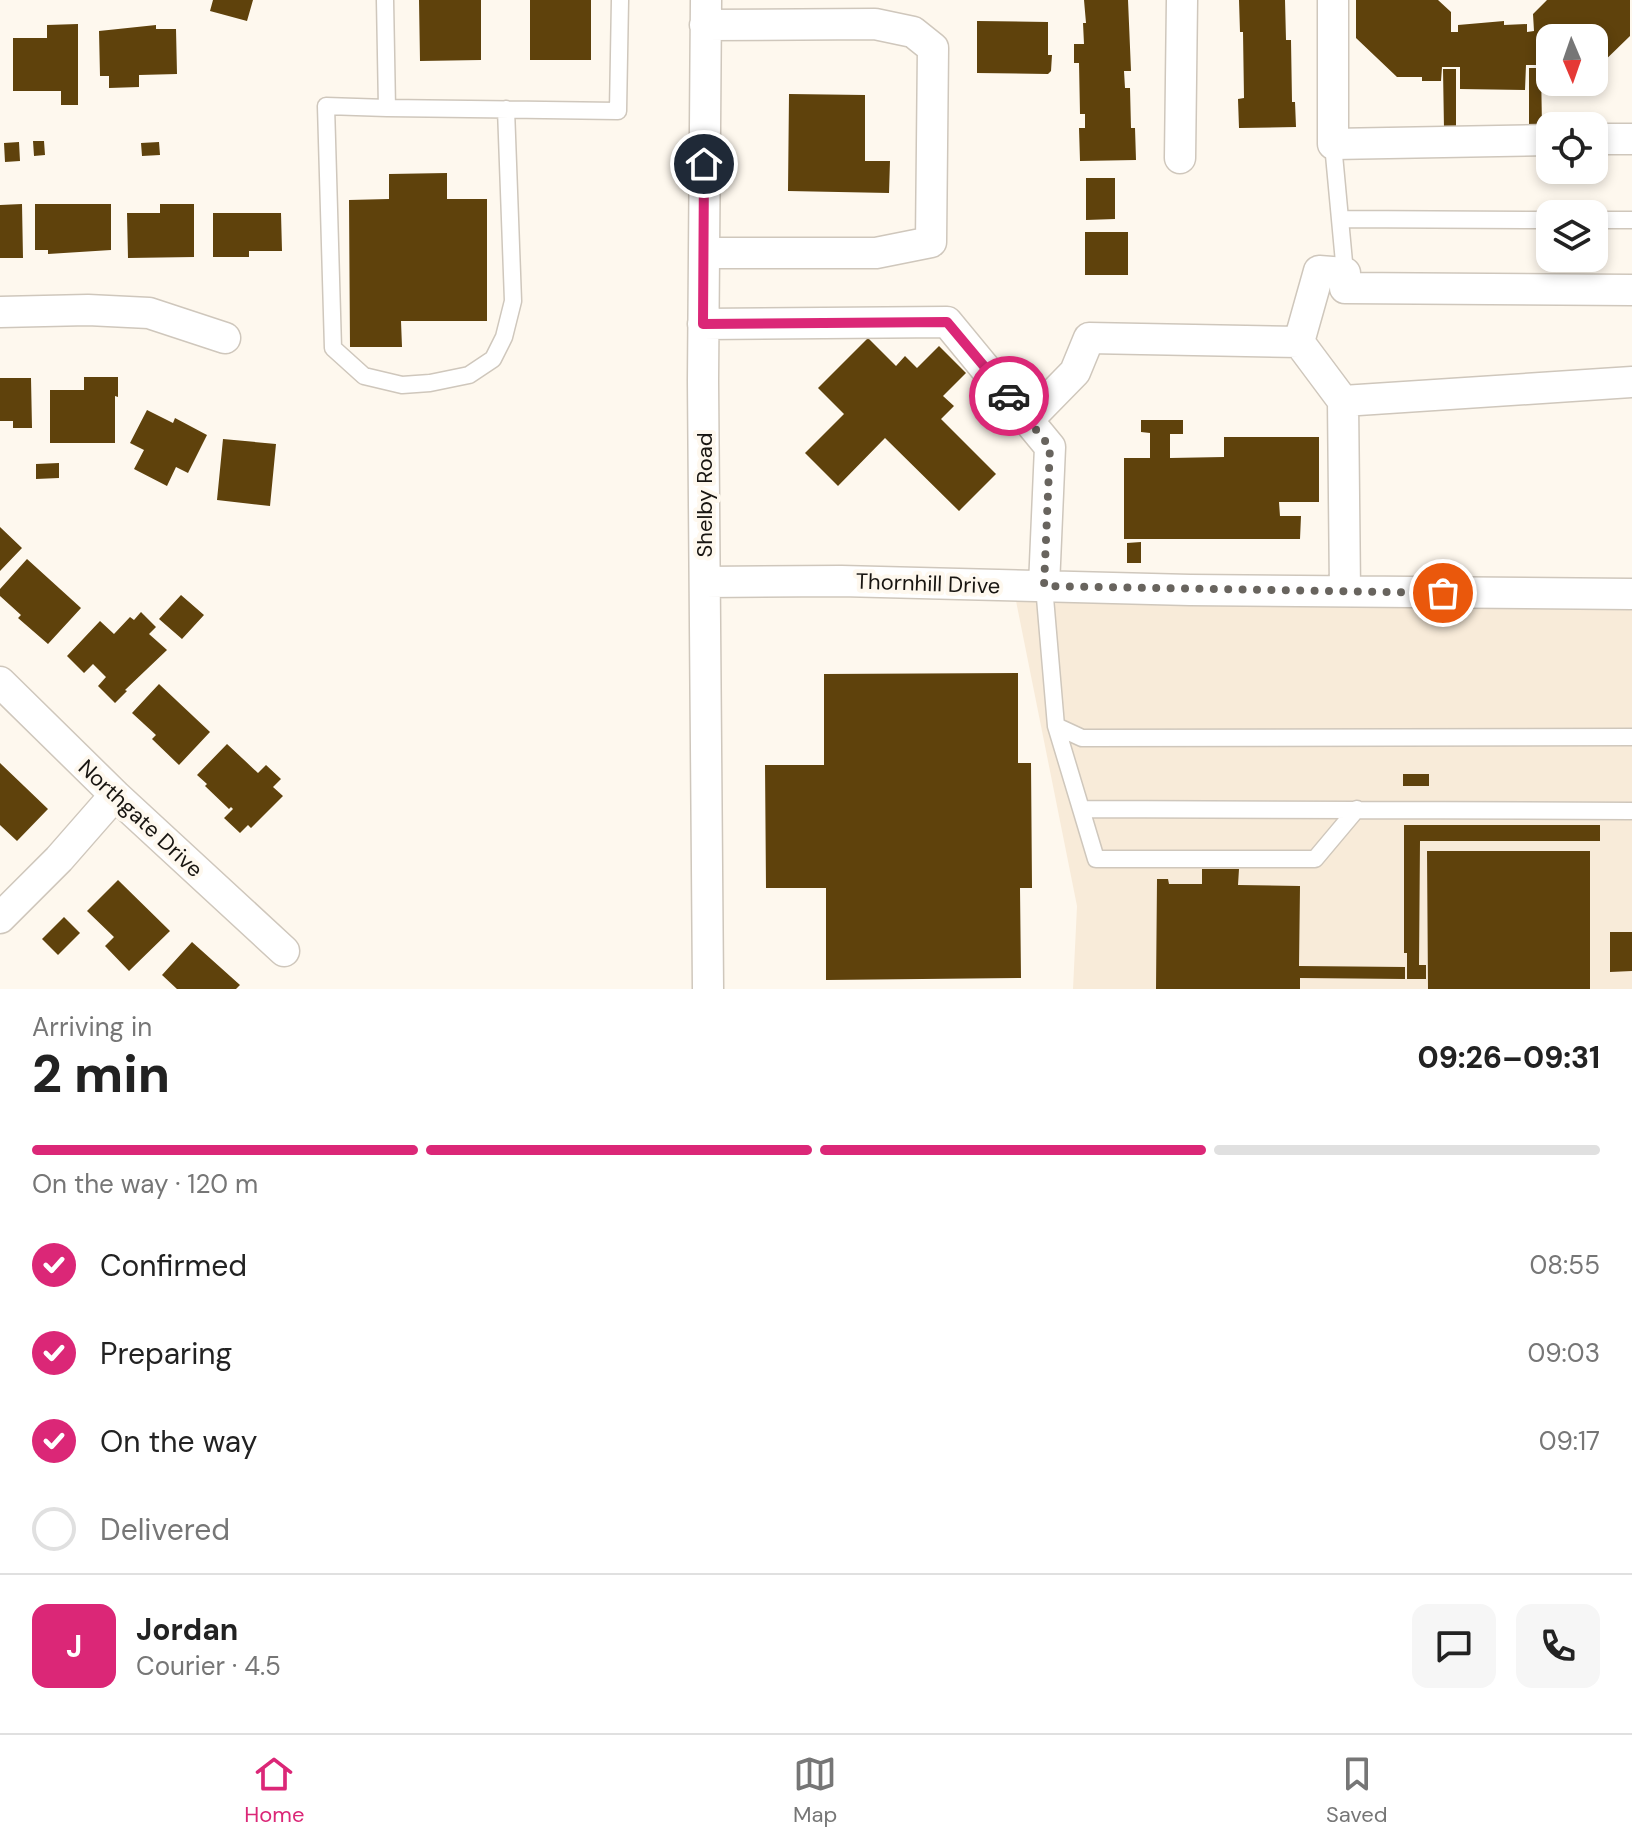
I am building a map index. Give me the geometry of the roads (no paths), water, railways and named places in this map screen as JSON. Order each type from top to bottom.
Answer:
[{"type":"street","points":[[1180,158],[1182,0]]},
{"type":"street","points":[[1333,0],[1333,144],[1536,140]]},
{"type":"street","points":[[704,253],[876,253],[931,242],[933,48],[913,32],[875,12],[706,13]]},
{"type":"street","name":"Shelby Road","points":[[706,13],[703,324],[708,989]]},
{"type":"street","points":[[1608,139],[1632,139]]},
{"type":"street","points":[[1299,342],[1319,271],[1345,273],[1345,288],[1632,290]]},
{"type":"street","points":[[0,312],[88,310],[149,313],[225,338]]},
{"type":"street","points":[[703,324],[947,322],[1050,447],[1044,586]]},
{"type":"street","points":[[1028,420],[1075,372],[1089,338],[1299,342]]},
{"type":"street","points":[[1299,342],[1343,401],[1345,591]]},
{"type":"street","points":[[1343,401],[1632,382]]},
{"type":"street","name":"Thornhill Drive","points":[[705,582],[841,581],[1632,594]]},
{"type":"street","name":"Northgate Drive","points":[[0,682],[115,795],[284,951]]},
{"type":"street","points":[[0,918],[59,859],[115,795]]},
{"type":"lane","points":[[385,0],[387,108]]},
{"type":"lane","points":[[506,109],[513,301],[504,337],[493,359],[469,375],[402,385],[364,376],[333,348],[326,106],[387,108],[506,109],[618,111],[620,0]]},
{"type":"lane","points":[[1333,144],[1345,273]]},
{"type":"lane","points":[[1340,219],[1536,220]]},
{"type":"lane","points":[[1608,220],[1632,220]]},
{"type":"lane","points":[[1044,586],[1056,726],[1096,859],[1315,859],[1357,809]]},
{"type":"lane","points":[[1056,726],[1082,738],[1632,737]]},
{"type":"lane","points":[[1081,809],[1632,811]]}]
